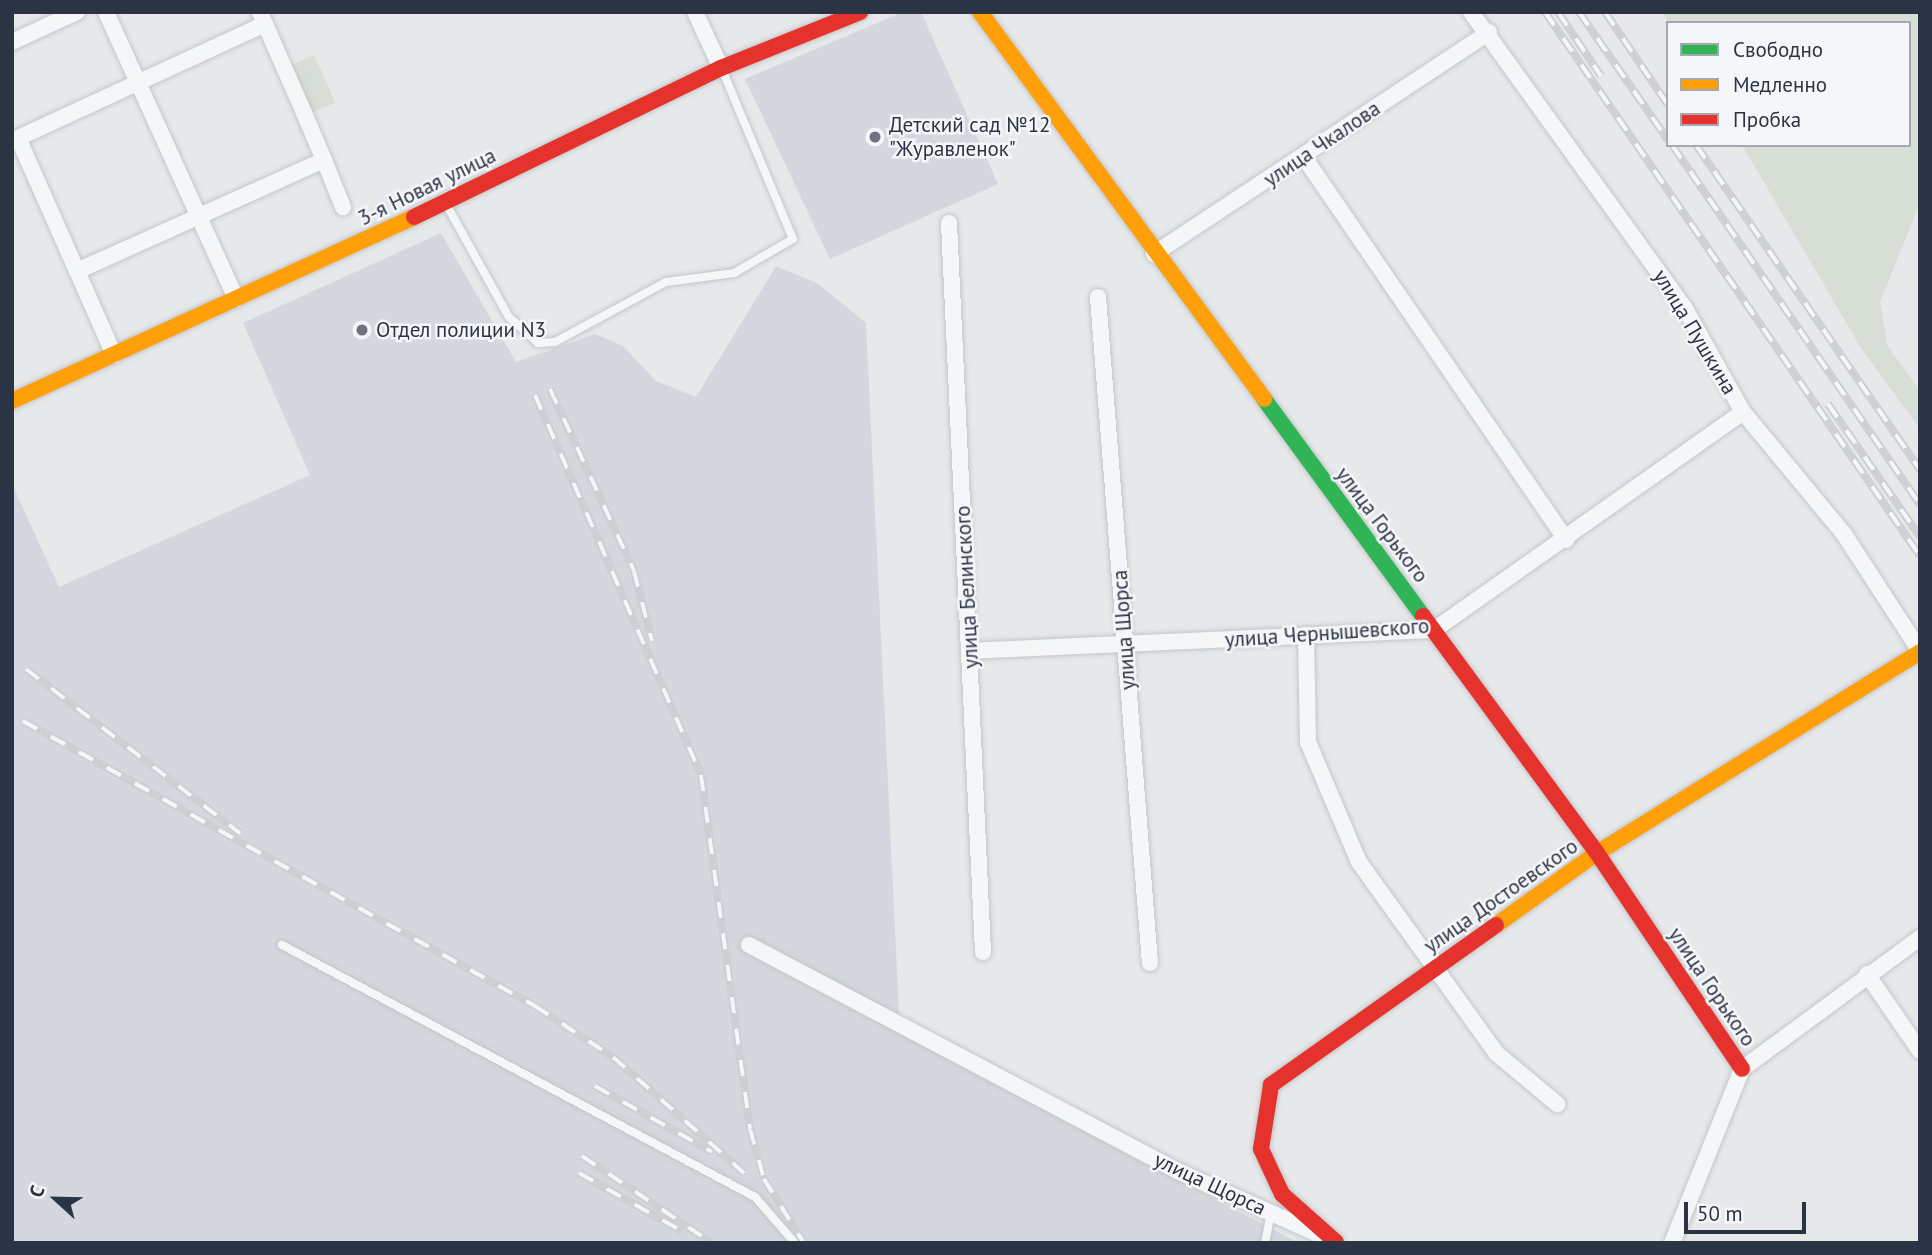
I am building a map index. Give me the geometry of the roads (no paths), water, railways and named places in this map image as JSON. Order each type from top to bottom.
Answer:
[{"type":"street","points":[[12,42],[77,12]]},
{"type":"street","points":[[106,12],[236,299]]},
{"type":"street","points":[[695,12],[721,68]]},
{"type":"street","name":"3-я Новая улица","points":[[12,401],[236,299],[721,68],[860,12]]},
{"type":"street","name":"улица Горького","points":[[980,12],[1154,254],[1434,629],[1597,853],[1742,1069]]},
{"type":"street","name":"улица Пушкина","points":[[1471,12],[1489,32],[1684,307],[1743,412],[1844,534],[1920,651]]},
{"type":"street","points":[[114,355],[15,132],[138,84],[262,18],[343,207]]},
{"type":"street","name":"улица Чкалова","points":[[1154,254],[1489,32]]},
{"type":"street","points":[[1304,157],[1566,540]]},
{"type":"street","points":[[77,271],[324,160]]},
{"type":"street","name":"улица Белинского","points":[[949,223],[983,951]]},
{"type":"street","name":"улица Щорса","points":[[1098,298],[1150,963]]},
{"type":"street","name":"улица Чернышевского","points":[[970,651],[1434,629],[1566,540],[1743,412]]},
{"type":"street","points":[[1306,635],[1308,742],[1359,862],[1439,966],[1496,1053],[1557,1104]]},
{"type":"street","name":"улица Достоевского","points":[[1337,1242],[1282,1194],[1261,1149],[1271,1085],[1597,853],[1920,651]]},
{"type":"street","points":[[1672,1243],[1742,1069],[1867,974],[1920,938]]},
{"type":"street","name":"улица Щорса","points":[[749,945],[1180,1172],[1337,1242]]},
{"type":"street","points":[[1867,974],[1920,1051]]},
{"type":"lane","points":[[444,201],[509,317],[538,343],[555,342],[666,282],[734,273],[793,239],[721,68]]},
{"type":"lane","points":[[282,945],[755,1197],[795,1243]]},
{"type":"lane","points":[[1265,1243],[1270,1213]]},
{"type":"railway","points":[[1545,12],[1920,556]]},
{"type":"railway","points":[[1558,12],[1601,76]]},
{"type":"railway","points":[[1579,12],[1666,137]]},
{"type":"railway","points":[[1605,12],[1666,102]]},
{"type":"railway","points":[[1673,147],[1920,505]]},
{"type":"railway","points":[[1697,147],[1920,470]]},
{"type":"railway","points":[[550,389],[634,571],[652,641]]},
{"type":"railway","points":[[535,395],[701,775],[750,1129],[764,1179],[804,1243]]},
{"type":"railway","points":[[1828,404],[1920,537]]},
{"type":"railway","points":[[26,669],[240,833]]},
{"type":"railway","points":[[23,721],[535,1006],[613,1057],[744,1173]]},
{"type":"railway","points":[[595,1086],[712,1152]]},
{"type":"railway","points":[[582,1156],[712,1243]]},
{"type":"railway","points":[[579,1173],[682,1231]]},
{"type":"place","name":"Детский сад №12 \"Журавленок\"","points":[[875,137]]},
{"type":"place","name":"Отдел полиции N3","points":[[362,330]]}]
